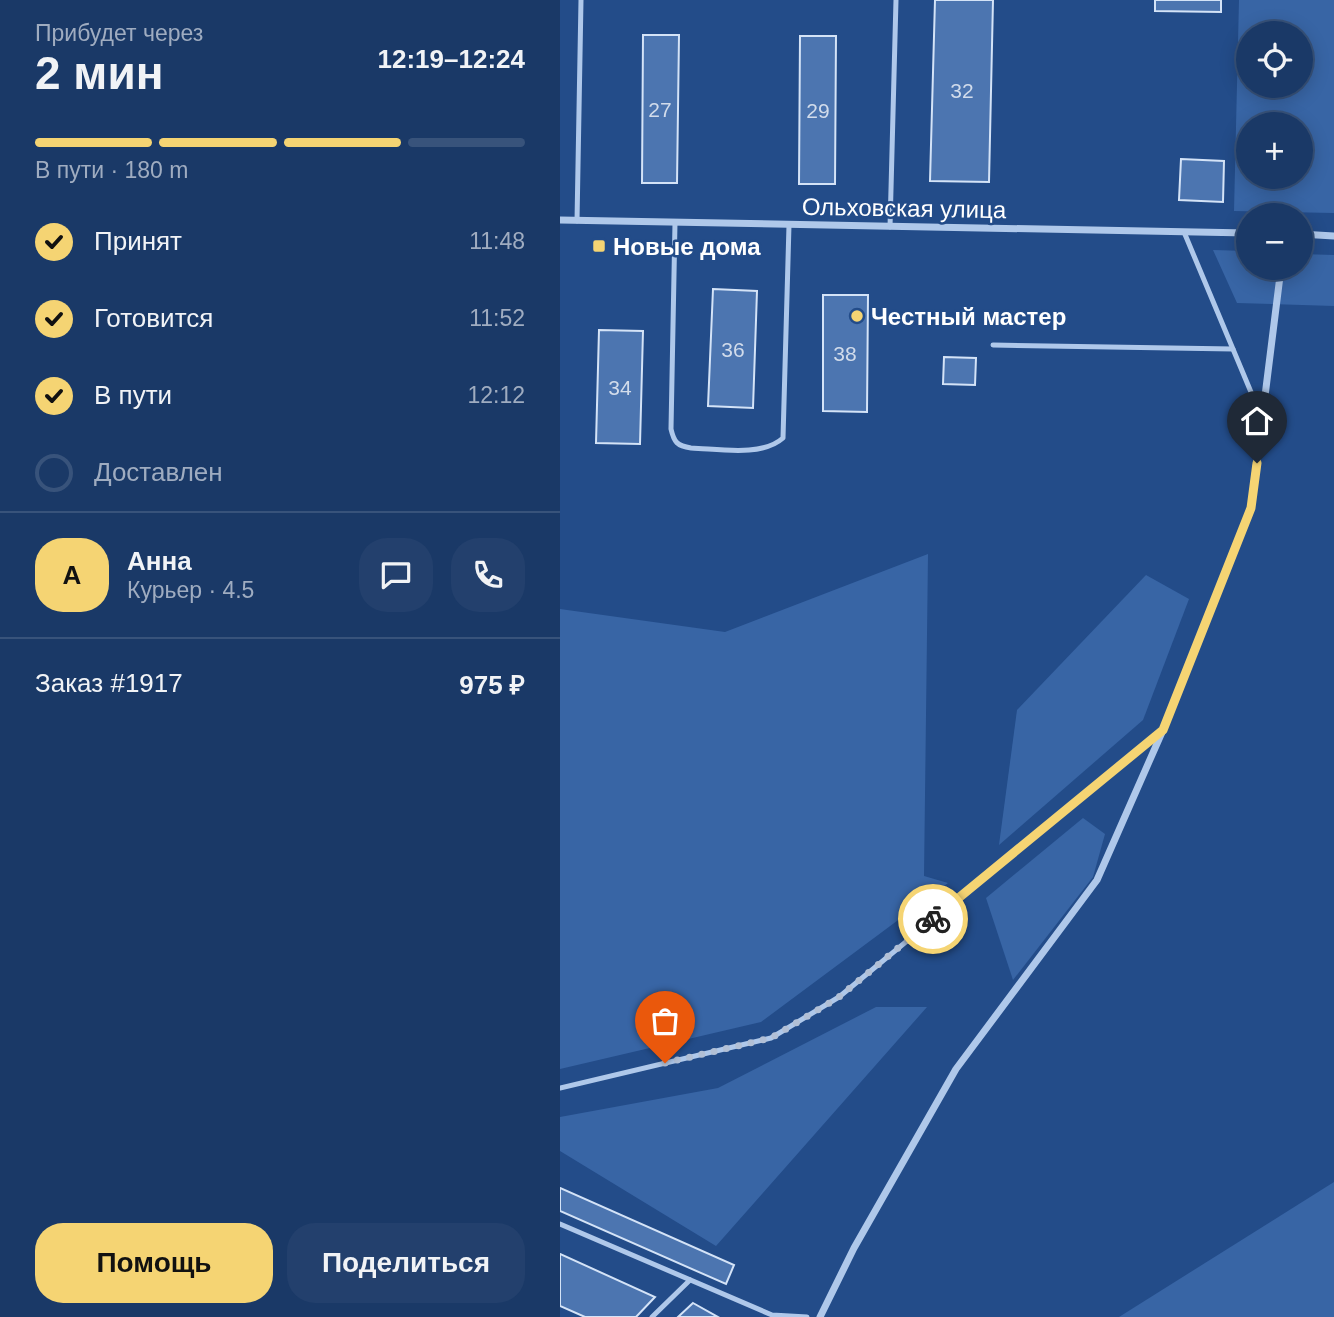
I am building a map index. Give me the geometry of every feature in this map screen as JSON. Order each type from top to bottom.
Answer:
[{"type":"street","name":"Ольховская улица","points":[[560,220],[1236,233]]},
{"type":"street","points":[[1313,235],[1334,236]]},
{"type":"street","points":[[820,1317],[854,1248],[956,1069],[1097,880],[1163,730],[1251,508],[1279,280]]},
{"type":"lane","points":[[577,221],[581,0]]},
{"type":"lane","points":[[890,227],[897,0]]},
{"type":"lane","points":[[675,223],[673,439],[680,447],[750,450],[774,446],[783,438],[785,429],[789,225]]},
{"type":"lane","points":[[1184,232],[1262,419]]},
{"type":"lane","points":[[993,345],[1233,349]]},
{"type":"lane","points":[[560,1088],[771,1038],[839,997],[1163,730]]},
{"type":"lane","points":[[560,1224],[772,1315],[807,1317]]},
{"type":"lane","points":[[652,1317],[691,1280]]},
{"type":"lane","points":[[752,1317],[759,1310]]},
{"type":"shaded area","points":[[1239,0],[1334,0],[1334,213],[1313,213],[1313,203],[1236,203],[1234,211],[1236,127],[1236,189],[1313,189],[1313,112],[1236,112],[1237,98],[1313,98],[1313,21],[1239,21]]},
{"type":"shaded area","points":[[1213,250],[1236,251],[1236,280],[1313,280],[1313,254],[1334,255],[1334,306],[1237,303]]},
{"type":"shaded area","points":[[928,554],[924,876],[948,883],[761,1022],[560,1069],[560,609],[725,632]]},
{"type":"shaded area","points":[[1146,575],[1189,599],[1143,720],[999,845],[1017,710]]},
{"type":"shaded area","points":[[1083,818],[1105,834],[1093,877],[1013,980],[986,898]]},
{"type":"shaded area","points":[[876,1007],[927,1007],[716,1246],[560,1151],[560,1117],[718,1088]]},
{"type":"shaded area","points":[[1334,1182],[1334,1317],[1119,1317]]},
{"type":"building","points":[[935,0],[993,0],[989,182],[930,181]]},
{"type":"building","points":[[1155,0],[1221,0],[1221,12],[1155,11]]},
{"type":"building","points":[[643,35],[679,35],[677,183],[642,183]]},
{"type":"building","points":[[800,36],[836,36],[835,184],[799,184]]},
{"type":"building","points":[[1181,159],[1224,161],[1223,202],[1179,200]]},
{"type":"building","points":[[713,289],[757,291],[753,408],[708,406]]},
{"type":"building","points":[[823,295],[868,295],[867,412],[823,411]]},
{"type":"building","points":[[599,330],[643,331],[640,444],[596,443]]},
{"type":"building","points":[[944,357],[976,358],[975,385],[943,384]]},
{"type":"building","points":[[560,1188],[734,1265],[726,1284],[560,1211]]},
{"type":"building","points":[[560,1254],[655,1297],[636,1317],[585,1317],[560,1306]]},
{"type":"building","points":[[693,1303],[718,1317],[678,1317]]},
{"type":"way so far","points":[[665,1063],[771,1038],[839,997],[933,919]]},
{"type":"place","name":"Новые дома","points":[[599,246]]},
{"type":"place","name":"Честный мастер","points":[[857,316]]},
{"type":"route","points":[[933,919],[1163,730],[1251,508],[1257,463]]}]
